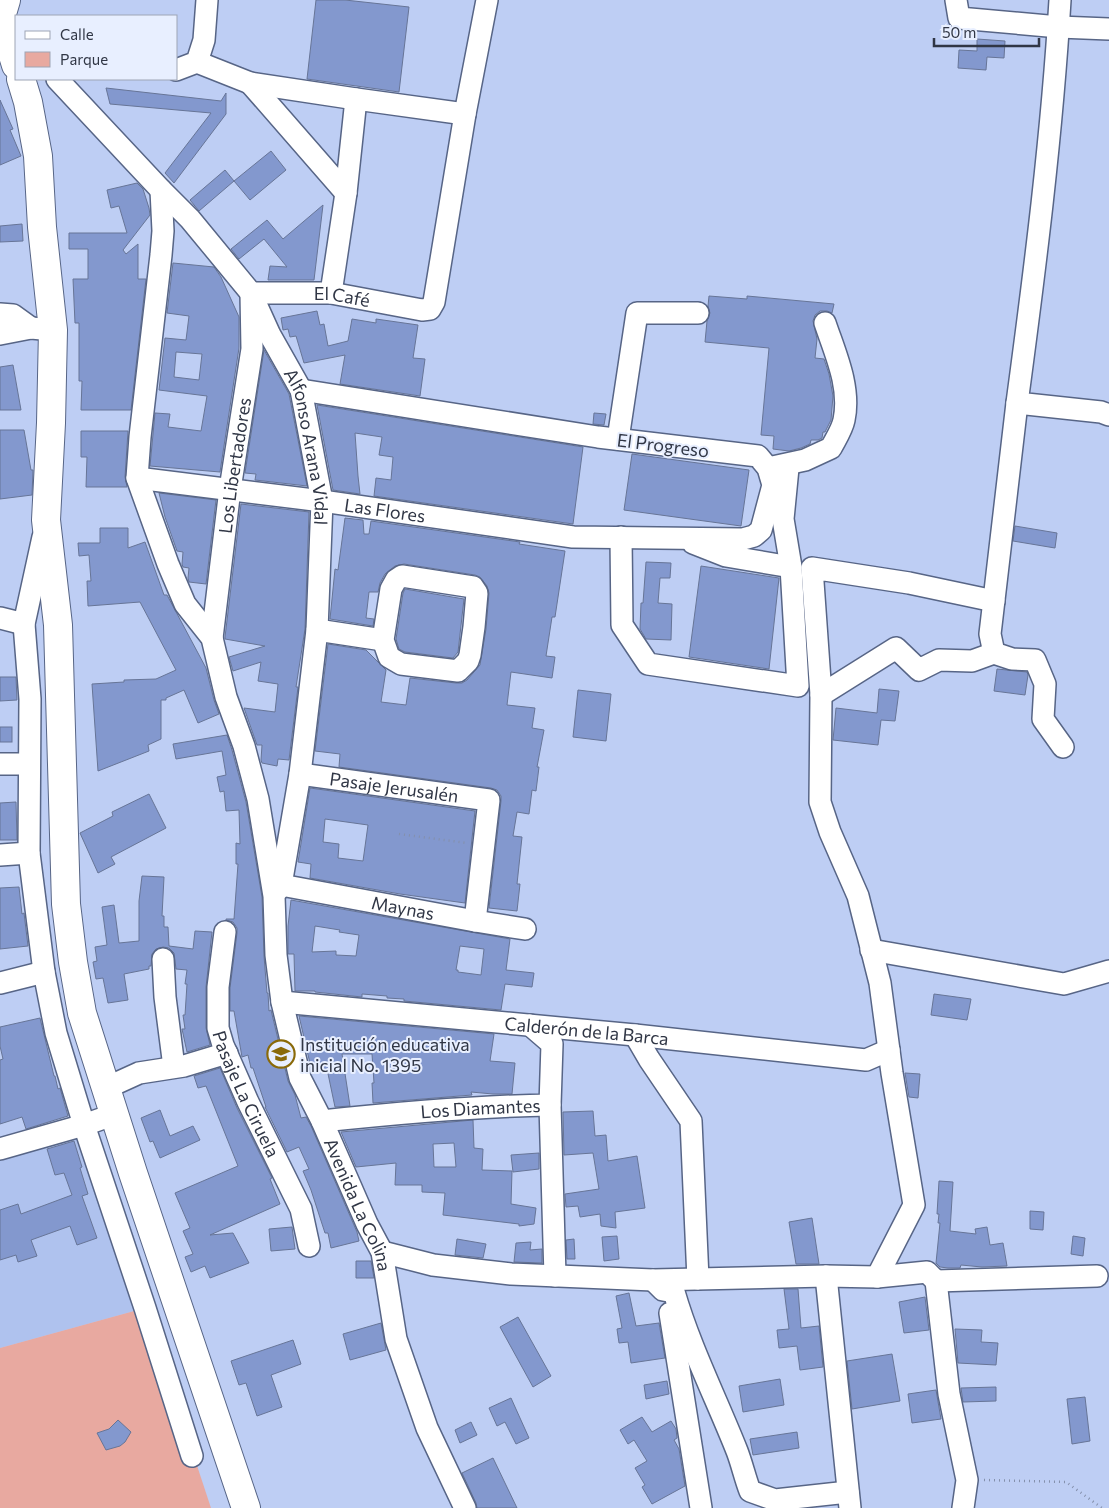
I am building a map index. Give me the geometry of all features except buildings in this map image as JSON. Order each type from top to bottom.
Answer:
[{"type":"highway","points":[[6,0],[8,41]]},
{"type":"highway","points":[[21,80],[28,102],[38,156],[42,226],[42,329],[51,423],[46,520],[58,626],[66,904],[73,962],[82,1013],[133,1173],[246,1508]]},
{"type":"street","points":[[197,62],[204,40],[207,0]]},
{"type":"street","points":[[178,69],[197,62],[250,83],[465,114],[487,0]]},
{"type":"street","points":[[956,0],[959,18],[1059,27],[1109,29]]},
{"type":"street","points":[[994,653],[990,634],[1017,403],[1041,224],[1060,0]]},
{"type":"street","name":"Alfonso Arana Vidal","points":[[59,80],[160,190],[190,219],[251,293],[270,335],[301,390],[322,500],[317,630],[300,774],[278,891]]},
{"type":"street","points":[[250,83],[346,193]]},
{"type":"street","points":[[330,293],[346,193],[356,99]]},
{"type":"street","name":"El Café","points":[[251,293],[330,293],[422,310],[430,309],[434,302],[465,114]]},
{"type":"street","points":[[160,190],[163,231],[137,478],[168,564],[185,604],[212,638],[226,697],[244,746],[258,799],[278,891]]},
{"type":"street","name":"Los Libertadores","points":[[212,638],[230,489],[252,349],[251,293]]},
{"type":"street","points":[[618,439],[637,313],[698,313]]},
{"type":"street","points":[[0,314],[13,315],[42,329]]},
{"type":"street","points":[[778,466],[806,460],[831,448],[844,421],[845,396],[841,369],[825,323]]},
{"type":"street","points":[[0,334],[42,329]]},
{"type":"street","name":"El Progreso","points":[[301,390],[618,439],[758,456],[778,466]]},
{"type":"street","points":[[1017,403],[1101,412],[1109,415]]},
{"type":"street","points":[[778,466],[790,567],[798,686],[648,664],[622,625],[621,538],[743,539],[754,536],[760,530],[778,466]]},
{"type":"street","name":"Las Flores","points":[[137,478],[322,500],[573,537],[621,538]]},
{"type":"street","points":[[46,520],[24,624],[30,699],[29,853],[44,972],[56,1033],[84,1125],[192,1456]]},
{"type":"street","points":[[683,538],[726,556],[790,567]]},
{"type":"street","points":[[877,1277],[914,1205],[880,983],[858,896],[830,832],[820,802],[821,695],[812,568],[909,583],[994,601]]},
{"type":"street","points":[[402,576],[473,587],[477,593],[470,655],[468,661],[458,671],[401,664],[389,656],[383,640],[391,589],[396,580],[402,576]]},
{"type":"street","points":[[0,618],[24,624]]},
{"type":"street","points":[[317,630],[383,640]]},
{"type":"street","points":[[821,695],[896,648],[919,670],[939,660],[972,661],[994,653],[1012,659],[1035,660],[1045,684],[1043,719],[1063,747]]},
{"type":"street","points":[[0,764],[29,764]]},
{"type":"street","name":"Pasaje Jerusalén","points":[[300,774],[489,800],[484,844]]},
{"type":"street","points":[[475,921],[484,844]]},
{"type":"street","points":[[0,855],[29,853]]},
{"type":"street","name":"Maynas","points":[[278,891],[525,929]]},
{"type":"street","name":"Avenida La Colina","points":[[278,891],[276,955],[282,1002],[300,1078],[322,1121],[367,1224],[382,1252],[396,1339],[427,1428],[465,1508]]},
{"type":"street","name":"Pasaje La Ciruela","points":[[225,932],[218,987],[218,1028],[226,1053],[248,1102],[300,1209],[309,1246]]},
{"type":"street","points":[[871,950],[1064,984],[1109,970]]},
{"type":"street","points":[[163,959],[165,997],[174,1067]]},
{"type":"street","points":[[0,983],[44,972]]},
{"type":"street","name":"Calderón de la Barca","points":[[282,1002],[635,1035],[866,1060],[889,1050]]},
{"type":"street","name":"Los Diamantes","points":[[322,1121],[500,1105],[550,1105],[552,1044],[530,1025]]},
{"type":"street","points":[[635,1035],[691,1121],[698,1279]]},
{"type":"street","points":[[106,1088],[139,1072],[198,1062],[226,1053]]},
{"type":"street","points":[[550,1105],[555,1276]]},
{"type":"street","points":[[0,1149],[115,1114]]},
{"type":"street","points":[[382,1252],[433,1265],[511,1274],[658,1285],[698,1279],[826,1276],[877,1277],[927,1272],[936,1281],[949,1394],[967,1480],[963,1508]]},
{"type":"street","points":[[658,1285],[674,1292],[681,1317],[736,1450],[750,1491],[775,1500],[849,1500],[826,1276]]},
{"type":"street","points":[[936,1281],[1098,1276]]},
{"type":"street","points":[[658,1285],[671,1317],[701,1508]]},
{"type":"path","points":[[399,834],[484,844]]},
{"type":"path","points":[[967,1480],[1066,1482],[1102,1508]]},
{"type":"shaded area","points":[[77,1137],[145,1308],[0,1348],[0,1161]]},
{"type":"green space","points":[[145,1308],[211,1508],[0,1508],[0,1348]]},
{"type":"place","name":"Institución educativa inicial No. 1395","points":[[281,1054]]}]
